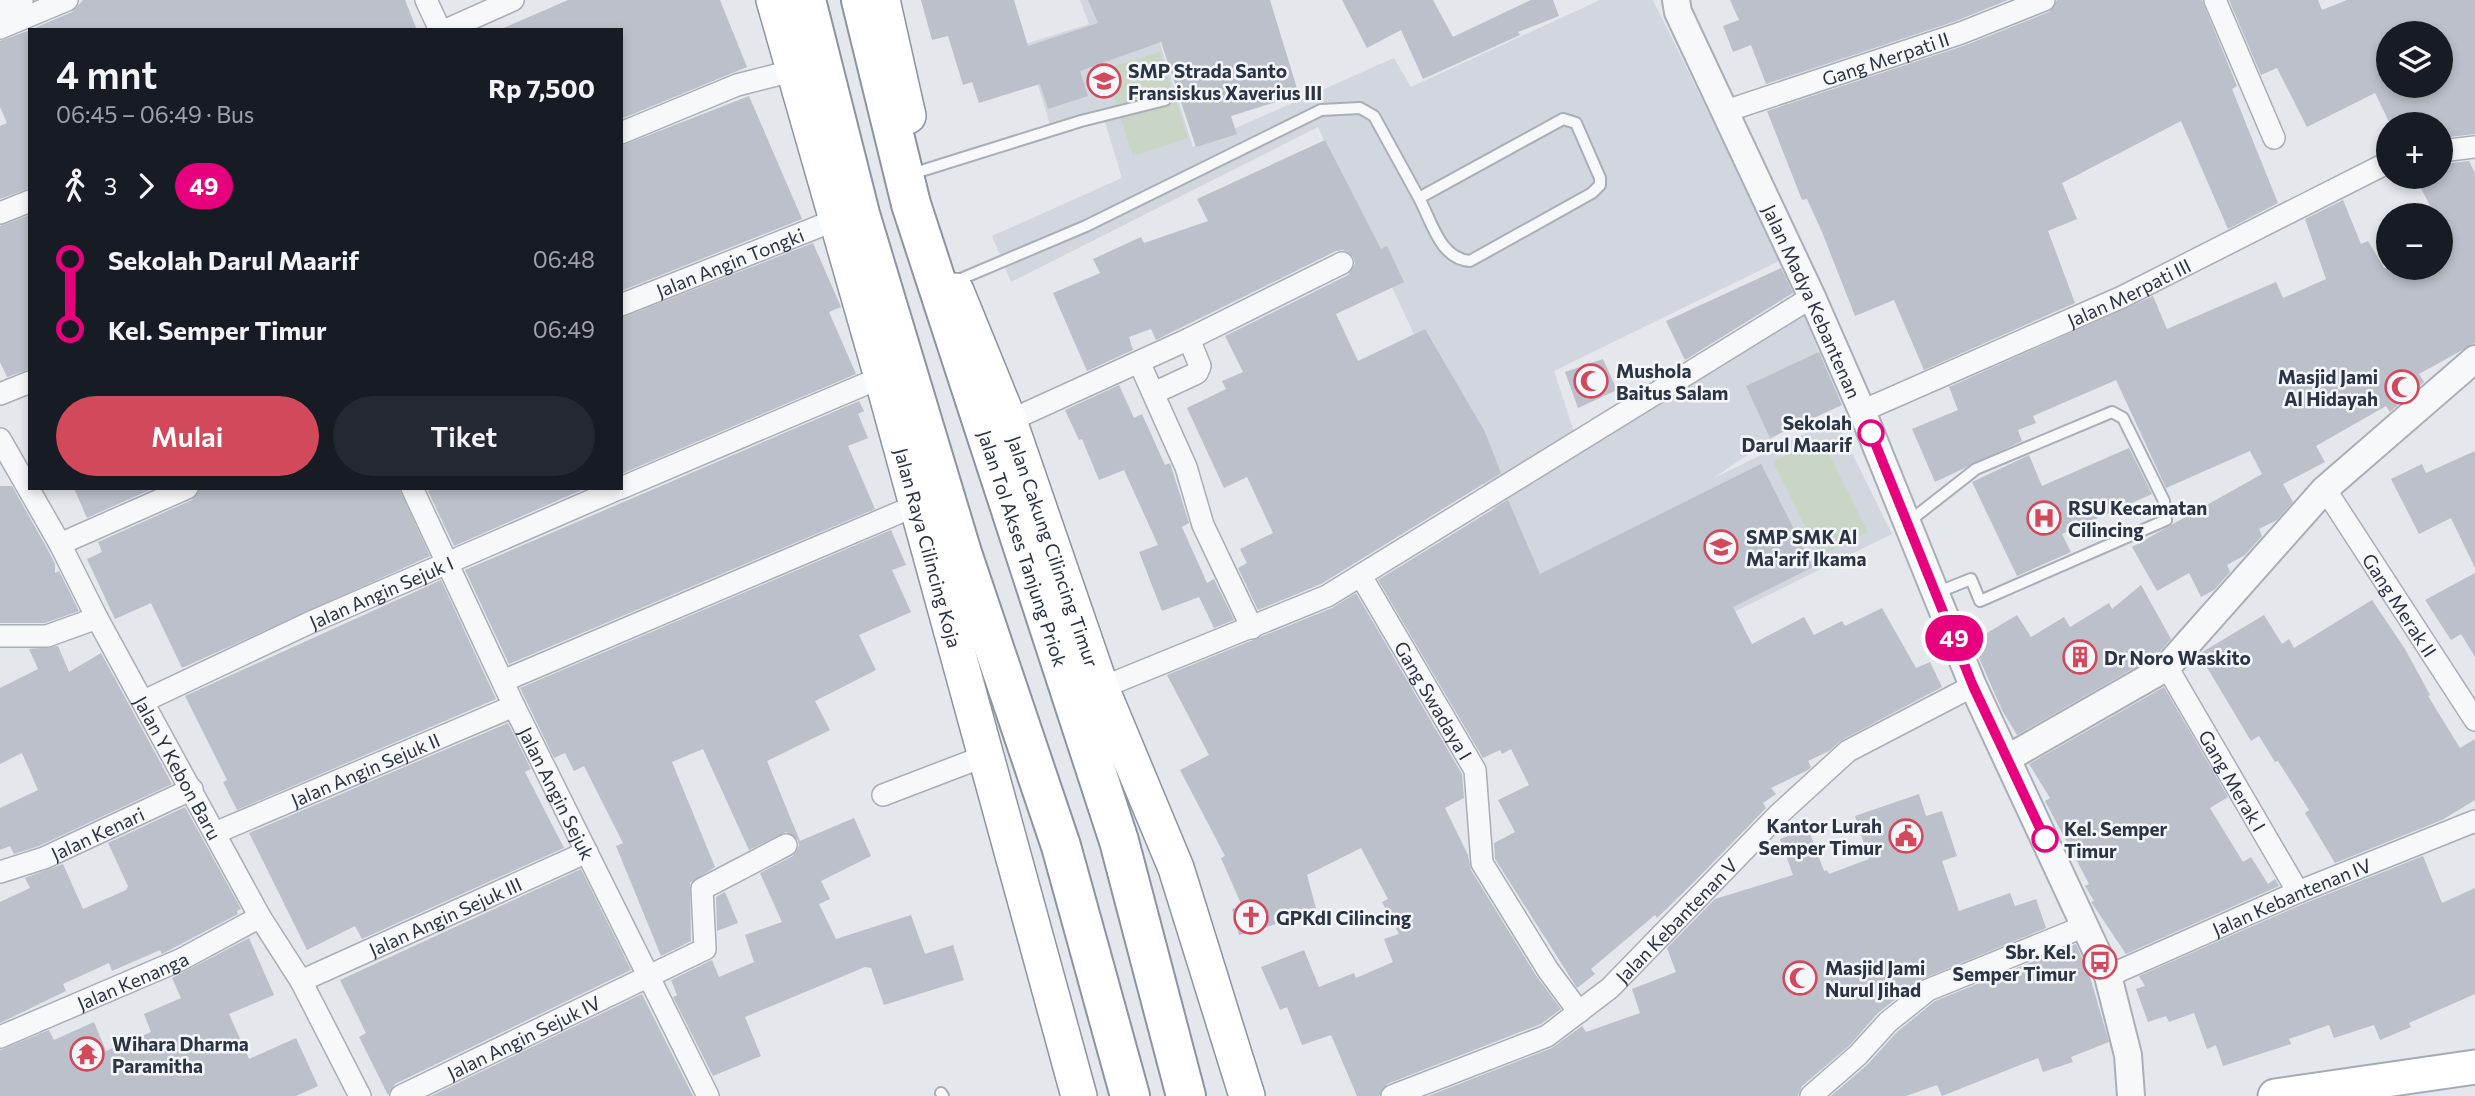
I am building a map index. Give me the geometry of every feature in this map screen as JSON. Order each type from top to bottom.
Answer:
[{"type":"highway","name":"Jalan Raya Cilincing Koja","points":[[774,0],[792,71],[838,219],[882,377],[1079,1096]]},
{"type":"highway","points":[[806,0],[860,214],[962,553],[1061,846],[1130,1096]]},
{"type":"highway","name":"Jalan Tol Akses Tanjung Priok","points":[[861,0],[911,204],[1119,841],[1186,1096]]},
{"type":"highway","name":"Jalan Cakung Cilincing Timur","points":[[882,0],[921,171],[953,282],[1009,421],[1101,688],[1176,868],[1247,1096]]},
{"type":"main road","points":[[2275,1096],[2475,1068]]},
{"type":"street","points":[[0,9],[22,0]]},
{"type":"street","points":[[0,28],[67,0]]},
{"type":"street","points":[[425,0],[442,28]]},
{"type":"street","points":[[448,28],[513,0]]},
{"type":"street","name":"Jalan Madya Kebantenan","points":[[1676,0],[1678,12],[1812,297],[1862,411],[1973,686],[2108,976],[2128,1055],[2131,1096]]},
{"type":"street","name":"Gang Merpati II","points":[[1726,111],[1961,33],[2043,0]]},
{"type":"street","points":[[2215,0],[2274,138]]},
{"type":"street","points":[[623,131],[737,85],[792,71]]},
{"type":"street","points":[[2453,150],[2475,147]]},
{"type":"street","name":"Jalan Merpati III","points":[[1862,411],[2122,297],[2376,169]]},
{"type":"street","points":[[0,213],[28,202]]},
{"type":"street","name":"Jalan Angin Tongki","points":[[623,304],[838,219]]},
{"type":"street","points":[[1009,421],[1189,340],[1342,263]]},
{"type":"street","points":[[1101,688],[1326,596],[1812,297]]},
{"type":"street","points":[[1154,393],[1197,373],[1200,366],[1189,340]]},
{"type":"street","points":[[2008,758],[2166,667],[2325,489],[2475,359]]},
{"type":"street","points":[[1139,362],[1186,467],[1203,525],[1252,628]]},
{"type":"street","name":"Jalan Angin Sejuk I","points":[[623,487],[882,377]]},
{"type":"street","points":[[0,394],[28,383]]},
{"type":"street","name":"Jalan Y Kebon Baru","points":[[0,439],[28,488]]},
{"type":"street","name":"Gang Merak II","points":[[2325,489],[2475,720]]},
{"type":"street","name":"Jalan Y Kebon Baru","points":[[29,490],[260,917],[301,981],[360,1096]]},
{"type":"street","points":[[60,544],[182,490]]},
{"type":"street","name":"Jalan Angin Sejuk","points":[[413,490],[514,706],[708,1096]]},
{"type":"street","name":"Jalan Angin Sejuk I","points":[[144,701],[447,562],[616,490]]},
{"type":"street","points":[[503,681],[917,505]]},
{"type":"street","name":"Gang Swadaya I","points":[[1360,576],[1475,770],[1482,863],[1548,970],[1579,1012]]},
{"type":"street","points":[[0,636],[47,636],[97,618]]},
{"type":"street","name":"Gang Merak I","points":[[2166,667],[2298,892]]},
{"type":"street","name":"Jalan Kebantenan V","points":[[1392,1096],[1547,1036],[1610,988],[1778,815],[1848,751],[1973,686]]},
{"type":"street","name":"Jalan Angin Sejuk II","points":[[215,833],[514,706]]},
{"type":"street","points":[[883,795],[985,756]]},
{"type":"street","name":"Jalan Kenari","points":[[0,872],[44,858],[192,789]]},
{"type":"street","name":"Jalan Kebantenan IV","points":[[2108,976],[2298,892],[2475,821]]},
{"type":"street","name":"Jalan Angin Sejuk IV","points":[[401,1096],[705,949],[702,889],[786,845]]},
{"type":"street","name":"Jalan Angin Sejuk III","points":[[301,981],[587,852]]},
{"type":"street","name":"Jalan Kenanga","points":[[0,1037],[180,960],[260,917]]},
{"type":"street","points":[[1811,1096],[1888,1023],[1928,990],[2085,926]]},
{"type":"lane","points":[[921,171],[1081,121],[1165,100]]},
{"type":"lane","points":[[953,282],[1086,226],[1321,110],[1360,108],[1374,116],[1447,254],[1456,260],[1470,261],[1592,193],[1600,185],[1600,178],[1576,123],[1563,119],[1419,198]]},
{"type":"lane","points":[[1907,523],[1976,469],[2112,412],[2123,418],[2164,501],[2166,520],[1980,601],[1971,579],[1936,593]]},
{"type":"shaded area","points":[[1080,0],[1143,0],[1148,6],[1193,147],[1394,58],[1411,87],[1600,0],[1653,0],[1781,260],[1554,371],[1574,432],[1798,298],[1835,396],[1712,479],[1835,419],[1892,534],[1598,679],[1535,596],[1318,127],[1011,282],[992,236],[1122,178],[1104,119],[1053,134],[1025,44],[1089,24]]},
{"type":"green space","points":[[1160,52],[1188,138],[1133,156],[1105,69]]},
{"type":"green space","points":[[1821,438],[1868,532],[1820,556],[1773,462]]},
{"type":"building","points":[[83,0],[405,0],[416,28],[35,28],[72,12]]},
{"type":"building","points":[[568,0],[720,0],[747,67],[623,118],[623,28],[504,28]]},
{"type":"building","points":[[921,0],[1014,0],[1028,46],[1098,23],[1088,0],[1270,0],[1299,95],[1231,116],[1237,134],[1196,147],[1161,42],[1080,71],[1088,96],[1048,109],[1040,84],[979,103],[972,82],[963,85],[948,36],[932,40]]},
{"type":"building","points":[[1342,0],[1433,0],[1453,37],[1531,0],[1553,0],[1559,16],[1518,32],[1520,35],[1423,79],[1401,30],[1367,48]]},
{"type":"building","points":[[1730,0],[2008,0],[1956,21],[1766,84],[1751,45],[1733,52],[1723,26],[1739,20]]},
{"type":"building","points":[[2057,0],[2202,0],[2237,86],[2232,89],[2278,203],[2228,229],[2181,121],[2062,183],[2077,219],[2048,231],[2075,303],[1924,370],[1894,300],[1855,316],[1807,199],[1802,200],[1767,111],[1966,45],[2049,12]]},
{"type":"building","points":[[2229,0],[2318,0],[2322,10],[2347,0],[2475,0],[2475,134],[2453,137],[2453,112],[2384,112],[2377,98],[2453,98],[2453,21],[2376,21],[2376,95],[2375,93],[2307,127],[2277,68],[2261,75]]},
{"type":"building","points":[[28,31],[28,189],[0,199],[0,126],[7,123],[0,107],[0,41]]},
{"type":"building","points":[[749,96],[802,219],[623,290],[623,145]]},
{"type":"building","points":[[1325,140],[1381,249],[1387,246],[1404,282],[1336,314],[1358,361],[1425,329],[1485,432],[1501,473],[1321,584],[1258,610],[1238,568],[1247,563],[1240,549],[1273,533],[1247,477],[1224,488],[1187,408],[1226,389],[1222,381],[1243,372],[1225,336],[1348,275],[1355,264],[1353,257],[1343,250],[1336,251],[1156,340],[1151,329],[1129,337],[1133,350],[1087,371],[1053,293],[1100,273],[1093,259],[1141,237],[1144,243],[1208,221],[1197,199]]},
{"type":"building","points":[[2469,161],[2475,173],[2475,343],[2419,374],[2424,382],[2390,412],[2386,406],[2316,446],[2325,462],[2283,484],[2293,502],[2277,520],[2259,529],[2262,536],[2245,555],[2227,565],[2230,572],[2214,590],[2201,597],[2189,573],[2157,591],[2132,547],[2262,474],[2250,451],[2166,488],[2116,380],[2033,416],[2036,423],[2018,430],[2022,441],[1935,482],[1912,429],[1958,410],[1949,387],[2153,296],[2167,329],[2276,282],[2283,298],[2326,279],[2305,219],[2343,200],[2361,244],[2368,241],[2376,254],[2376,280],[2453,280],[2453,203],[2429,203],[2421,189],[2453,189],[2453,163]]},
{"type":"building","points":[[28,216],[28,370],[7,377],[0,362],[0,226]]},
{"type":"building","points":[[813,243],[841,307],[829,312],[856,374],[623,473],[623,317]]},
{"type":"building","points":[[1781,268],[1793,293],[1685,360],[1666,321]]},
{"type":"building","points":[[1819,352],[1842,405],[1770,438],[1746,386]]},
{"type":"building","name":"Mushola Baitus Salam","points":[[1603,359],[1617,390],[1578,408],[1565,372]]},
{"type":"building","points":[[1119,385],[1134,418],[1142,414],[1165,465],[1170,463],[1189,523],[1182,527],[1207,583],[1214,579],[1234,620],[1214,628],[1199,597],[1162,611],[1139,552],[1158,545],[1124,470],[1099,480],[1082,439],[1079,440],[1065,410]]},
{"type":"building","points":[[859,401],[864,411],[858,414],[868,438],[848,446],[875,509],[509,664],[465,570]]},
{"type":"building","name":"RSU Kecamatan Cilincing","points":[[2129,448],[2152,494],[2062,534],[2071,552],[2017,576],[1972,482],[2029,455],[2042,486]]},
{"type":"building","points":[[2475,451],[2475,568],[2451,518],[2419,534],[2391,479],[2422,464],[2426,473]]},
{"type":"building","points":[[1761,464],[1813,567],[1733,607],[1752,644],[1804,617],[1814,635],[1842,621],[1845,626],[1882,608],[1916,668],[1930,662],[1942,687],[1842,740],[1829,751],[1808,761],[1811,767],[1808,770],[1771,788],[1776,794],[1763,803],[1766,808],[1657,918],[1655,915],[1591,969],[1595,974],[1577,988],[1495,859],[1494,843],[1515,832],[1498,800],[1529,785],[1511,749],[1502,754],[1500,750],[1483,758],[1378,580],[1508,500],[1540,574]]},
{"type":"building","points":[[0,486],[12,486],[55,564],[55,573],[59,571],[79,611],[45,623],[0,623]]},
{"type":"building","points":[[75,490],[150,490],[87,518]]},
{"type":"building","points":[[199,490],[400,490],[430,556],[182,668],[151,603],[115,619],[87,559],[102,552],[98,542],[192,500]]},
{"type":"building","points":[[431,490],[581,490],[454,546],[428,491]]},
{"type":"building","points":[[891,530],[906,565],[892,570],[911,612],[859,635],[876,670],[815,701],[830,730],[767,761],[800,841],[854,818],[871,856],[821,881],[830,899],[819,904],[836,939],[911,915],[925,954],[953,945],[964,980],[884,1005],[871,968],[865,967],[745,1017],[761,1056],[713,1076],[673,997],[677,995],[671,980],[712,960],[719,977],[754,962],[745,935],[782,922],[760,873],[793,856],[799,846],[798,840],[786,832],[749,850],[703,749],[672,762],[715,867],[690,883],[691,941],[661,956],[616,846],[623,843],[584,766],[574,771],[565,753],[554,758],[520,688]]},
{"type":"building","points":[[2475,573],[2475,657],[2461,634],[2451,640],[2425,600]]},
{"type":"building","points":[[441,580],[496,699],[237,810],[223,782],[227,780],[185,696]]},
{"type":"building","points":[[2141,585],[2171,639],[2157,655],[2017,735],[2002,710],[1972,642],[2017,615],[2031,637],[2064,617],[2070,627],[2109,603],[2112,609]]},
{"type":"building","points":[[1356,593],[1462,774],[1464,798],[1445,808],[1468,855],[1471,870],[1537,977],[1561,1009],[1541,1024],[1387,1084],[1379,1096],[1357,1096],[1331,1035],[1302,1045],[1287,1007],[1280,1010],[1261,967],[1304,950],[1319,987],[1354,973],[1356,978],[1393,962],[1384,939],[1399,934],[1382,902],[1388,899],[1361,848],[1307,875],[1317,912],[1239,935],[1232,909],[1242,906],[1221,858],[1225,856],[1180,770],[1209,755],[1167,675],[1332,608]]},
{"type":"building","points":[[2372,600],[2405,649],[2430,695],[2428,696],[2460,748],[2475,739],[2475,800],[2442,820],[2335,863],[2305,813],[2309,810],[2278,761],[2275,762],[2259,736],[2251,741],[2199,654],[2264,615],[2282,644],[2289,639],[2294,648]]},
{"type":"building","points":[[58,646],[69,672],[101,653],[172,784],[39,846],[14,854],[10,846],[0,850],[0,808],[38,790],[22,753],[0,764],[0,688],[38,669],[29,649]]},
{"type":"building","points":[[2164,687],[2228,797],[2210,808],[2243,862],[2251,857],[2268,884],[2275,879],[2279,886],[2126,954],[2091,902],[2094,901],[2085,886],[2089,884],[2045,801],[2050,798],[2029,764]]},
{"type":"building","points":[[508,723],[531,769],[525,772],[564,848],[362,939],[355,926],[307,950],[249,833]]},
{"type":"building","points":[[1919,794],[1926,816],[1942,811],[1957,856],[1942,861],[1959,911],[2010,893],[2015,906],[2036,899],[2046,928],[1920,980],[1878,1013],[1849,1046],[1802,1086],[1798,1096],[1428,1096],[1552,1048],[1582,1026],[1586,1032],[1640,1013],[1632,989],[1676,972],[1667,948],[1715,899],[1793,875],[1780,839],[1808,828],[1824,871],[1827,870],[1829,874],[1869,859],[1855,816]]},
{"type":"building","points":[[185,807],[241,909],[237,911],[238,914],[162,954],[160,950],[112,971],[109,963],[63,984],[66,991],[0,1023],[0,902],[30,888],[25,878],[63,864],[83,909],[126,890],[128,886],[108,843]]},
{"type":"building","points":[[2423,856],[2442,903],[2475,888],[2475,994],[2409,1023],[2411,1027],[2380,1040],[2374,1025],[2334,1038],[2329,1025],[2289,1039],[2291,1044],[2223,1066],[2216,1045],[2207,1049],[2194,1013],[2169,1022],[2166,1016],[2148,1022],[2136,989],[2145,986],[2139,976],[2303,904]]},
{"type":"building","points":[[581,869],[631,970],[395,1084],[388,1095],[359,1037],[366,1033],[340,980]]},
{"type":"building","points":[[725,892],[738,923],[717,931],[716,897]]},
{"type":"building","points":[[249,938],[274,995],[229,1014],[249,1059],[296,1038],[318,1086],[296,1096],[0,1096],[0,1050],[49,1030],[54,1040],[94,1022],[106,1051],[151,1032],[144,1014],[181,998],[172,978]]},
{"type":"building","points":[[2076,944],[2090,977],[2109,1042],[2071,1057],[2073,1062],[2043,1072],[2038,1058],[1942,1096],[1937,1085],[1906,1096],[1831,1096],[1867,1065],[1897,1032],[1935,1001]]},
{"type":"building","points":[[642,994],[693,1096],[431,1096]]},
{"type":"bus line","name":"49","points":[[1871,433],[1973,686],[2045,839]]},
{"type":"place","name":"SMP Strada Santo Fransiskus Xaverius III","points":[[1104,81]]},
{"type":"place","name":"Mushola Baitus Salam","points":[[1591,381]]},
{"type":"place","name":"Masjid Jami Al Hidayah","points":[[2402,387]]},
{"type":"place","name":"Sekolah Darul Maarif","points":[[1871,433]]},
{"type":"place","name":"RSU Kecamatan Cilincing","points":[[2044,518]]},
{"type":"place","name":"SMP SMK Al Ma'arif Ikama","points":[[1721,547]]},
{"type":"place","name":"Dr Noro Waskito","points":[[2080,657]]},
{"type":"place","name":"Kantor Lurah Semper Timur","points":[[1906,836]]},
{"type":"place","name":"Kel. Semper Timur","points":[[2045,839]]},
{"type":"place","name":"GPKdI Cilincing","points":[[1251,917]]},
{"type":"place","name":"Sbr. Kel. Semper Timur","points":[[2100,962]]},
{"type":"place","name":"Masjid Jami Nurul Jihad","points":[[1800,978]]},
{"type":"place","name":"Wihara Dharma Paramitha","points":[[87,1054]]}]
